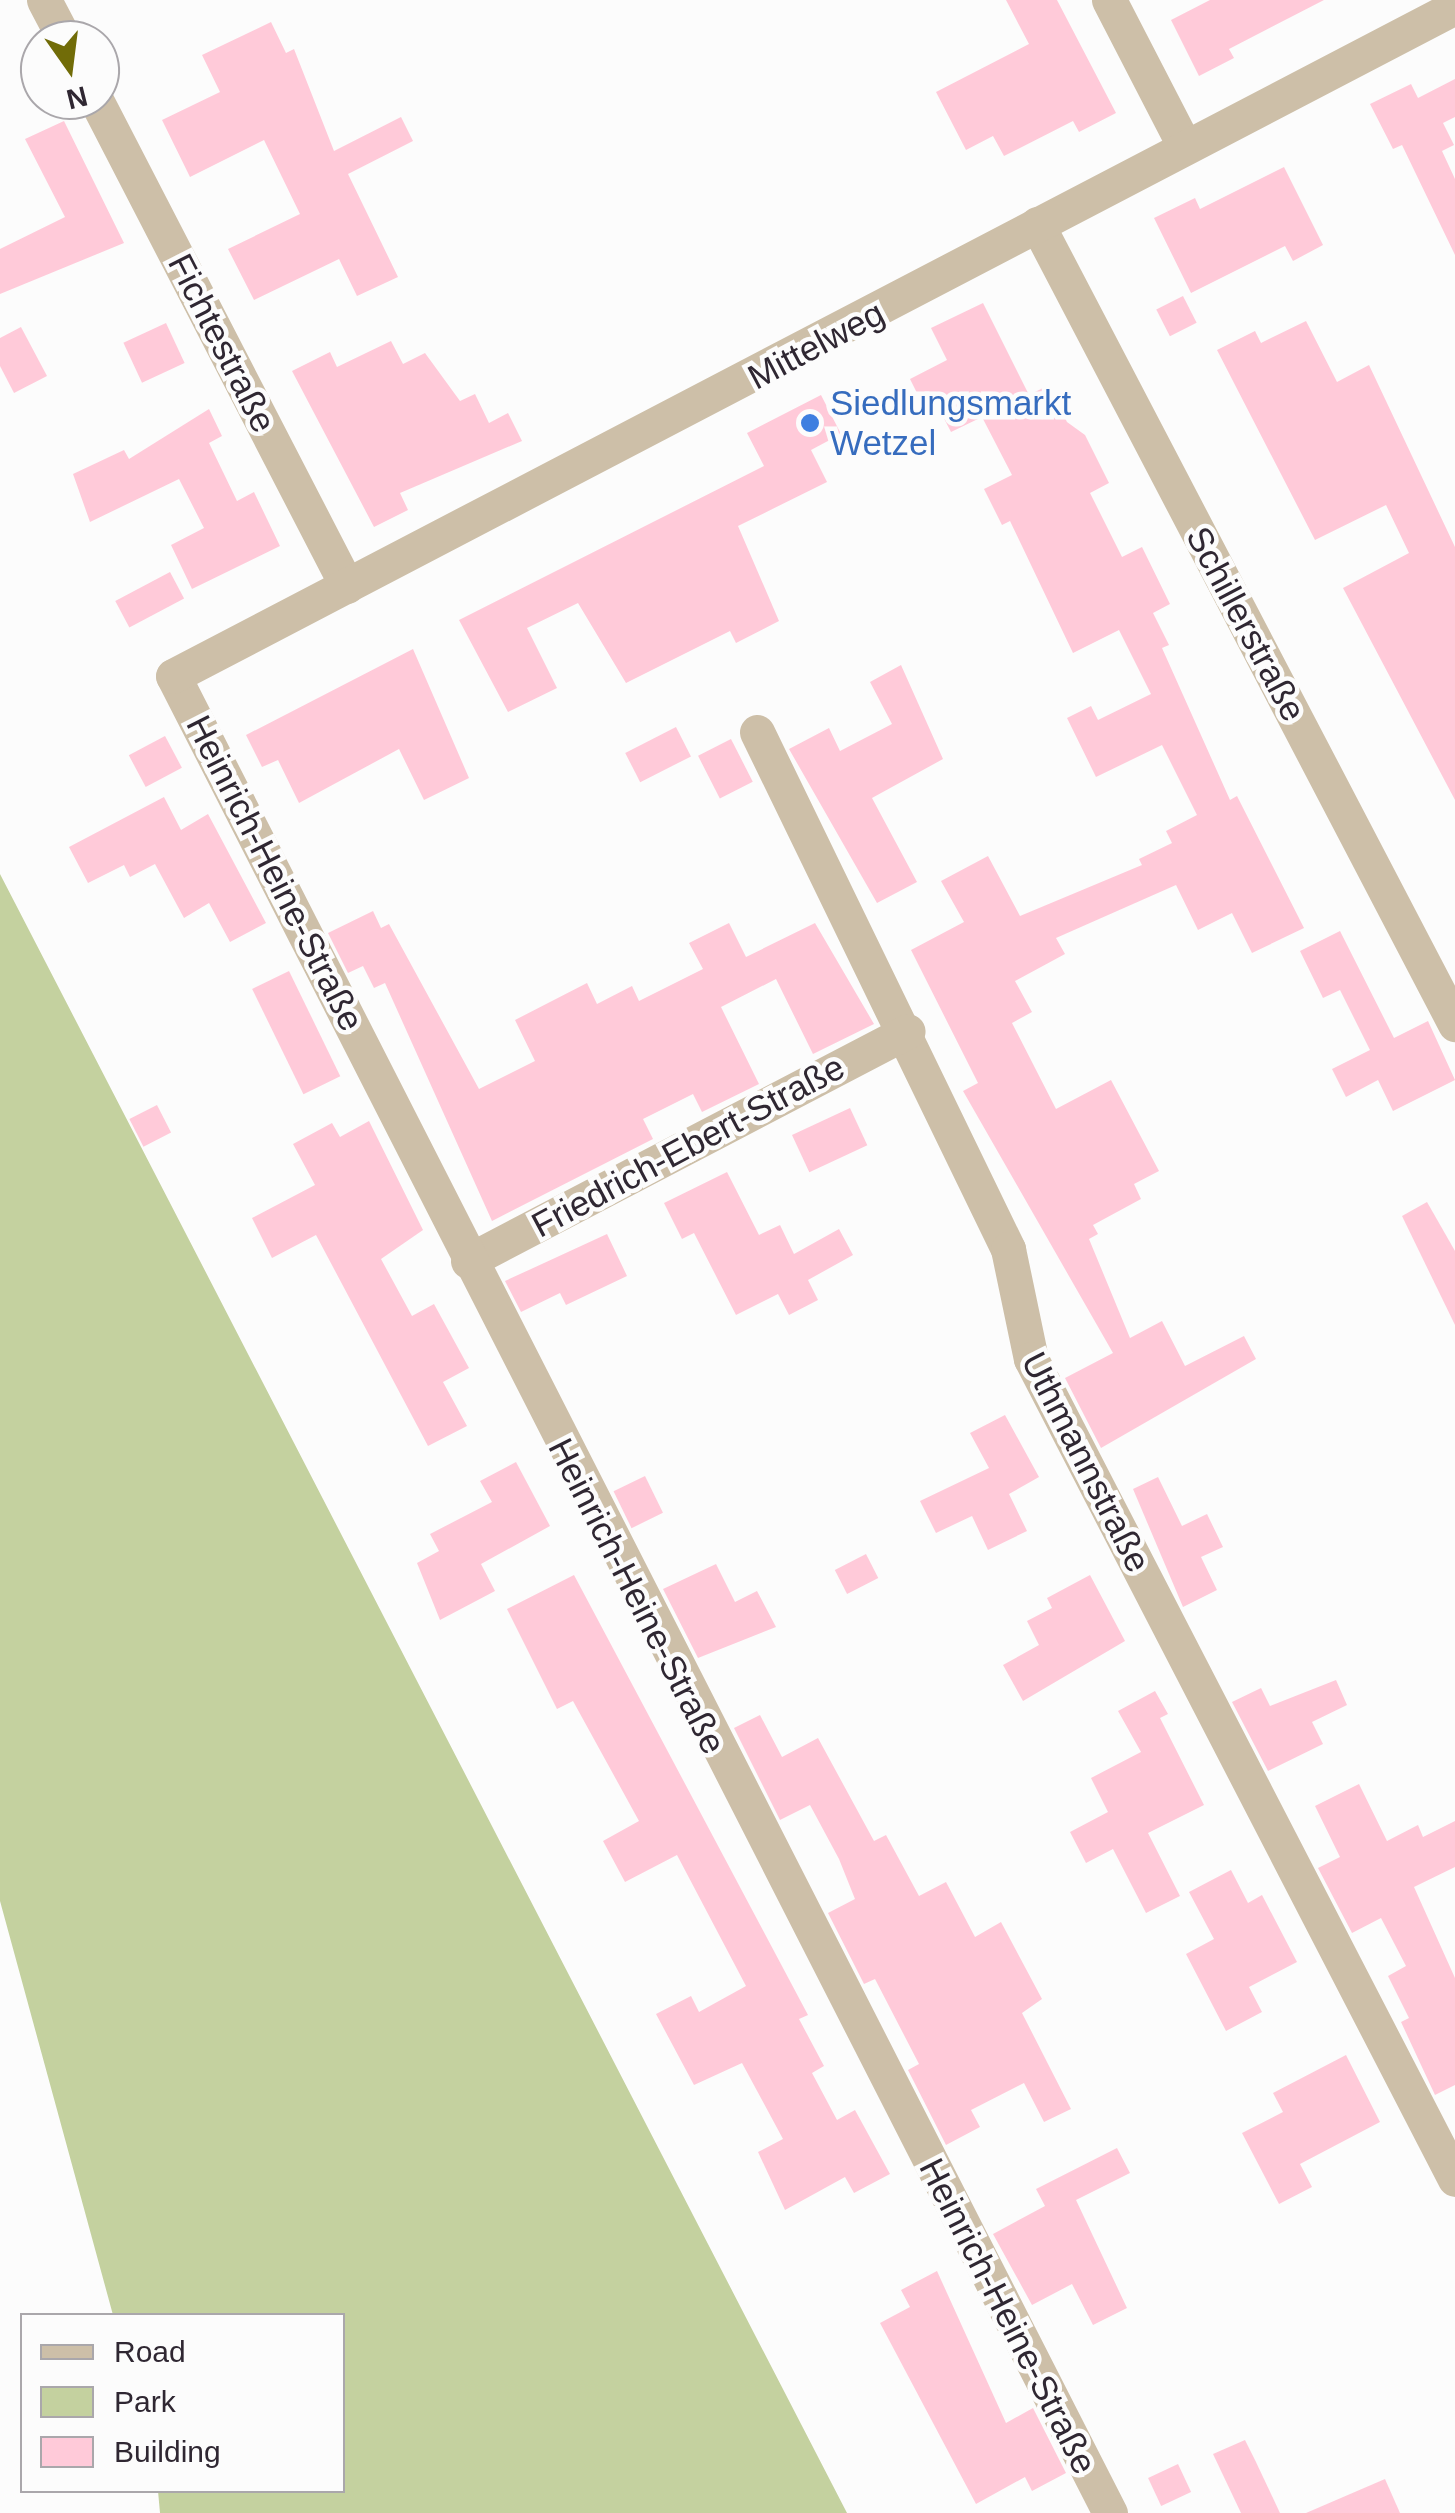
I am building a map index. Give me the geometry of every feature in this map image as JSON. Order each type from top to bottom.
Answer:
[{"type":"street","points":[[1109,0],[1184,145]]},
{"type":"street","name":"Mittelweg","points":[[173,676],[1184,145],[1455,7]]},
{"type":"street","name":"Fichtestraße","points":[[106,120],[348,586]]},
{"type":"street","name":"Schillerstraße","points":[[1038,224],[1455,1024]]},
{"type":"street","name":"Heinrich-Heine-Straße","points":[[173,676],[463,1234],[468,1261],[1110,2513]]},
{"type":"street","name":"Uthmannstraße","points":[[757,732],[908,1031],[1014,1262],[1019,1327],[1031,1358],[1455,2179]]},
{"type":"street","name":"Friedrich-Ebert-Straße","points":[[468,1261],[908,1031]]},
{"type":"green space","points":[[0,874],[847,2513],[160,2513],[158,2493],[345,2493],[345,2313],[112,2313],[0,1901]]},
{"type":"building","points":[[1006,0],[1057,0],[1116,113],[1079,132],[1073,121],[1004,156],[993,136],[966,150],[936,92],[1029,44]]},
{"type":"building","points":[[1210,0],[1324,0],[1229,49],[1234,58],[1199,76],[1171,20]]},
{"type":"building","points":[[271,22],[286,53],[294,49],[334,151],[401,117],[413,141],[348,174],[398,277],[357,296],[339,259],[254,300],[228,249],[300,214],[264,140],[190,177],[162,120],[220,92],[202,55]]},
{"type":"building","points":[[1455,79],[1455,117],[1443,123],[1454,145],[1442,151],[1455,179],[1455,255],[1402,145],[1393,149],[1370,104],[1411,84],[1418,98]]},
{"type":"building","points":[[64,121],[124,243],[0,294],[0,249],[65,217],[25,139]]},
{"type":"building","points":[[1284,167],[1323,245],[1293,261],[1285,246],[1191,293],[1154,218],[1195,198],[1200,209]]},
{"type":"building","points":[[1183,296],[1197,323],[1170,336],[1156,310]]},
{"type":"building","points":[[983,303],[1029,395],[1049,385],[1067,422],[1085,435],[1109,483],[1090,493],[1122,557],[1142,547],[1170,604],[1153,613],[1169,645],[1162,648],[1230,800],[1237,796],[1304,928],[1252,953],[1232,913],[1198,930],[1176,885],[1056,938],[1065,954],[1015,981],[1032,1012],[1012,1023],[1056,1109],[1111,1080],[1159,1171],[1134,1184],[1141,1199],[1093,1225],[1098,1234],[1089,1239],[1130,1338],[1162,1321],[1185,1366],[1244,1336],[1256,1359],[1101,1448],[1065,1378],[1113,1353],[963,1091],[978,1083],[911,950],[964,922],[941,881],[988,856],[1020,916],[1142,865],[1139,859],[1172,843],[1166,831],[1197,815],[1162,745],[1096,777],[1067,718],[1091,706],[1098,720],[1151,694],[1119,630],[1073,653],[1010,521],[1002,525],[984,489],[1012,475],[982,417],[951,432],[937,405],[926,411],[910,379],[947,360],[931,328]]},
{"type":"building","points":[[1306,321],[1337,382],[1369,365],[1455,547],[1455,800],[1343,588],[1409,553],[1386,505],[1315,540],[1217,350],[1255,331],[1261,343]]},
{"type":"building","points":[[166,323],[185,363],[142,383],[123,343]]},
{"type":"building","points":[[21,327],[47,376],[14,393],[0,366],[0,338]]},
{"type":"building","points":[[391,341],[403,364],[425,353],[460,401],[475,394],[489,423],[508,413],[522,441],[400,493],[408,510],[374,527],[292,371],[330,352],[337,367]]},
{"type":"building","points":[[821,395],[841,434],[811,450],[827,482],[738,526],[779,621],[736,643],[730,631],[626,683],[578,603],[527,628],[557,688],[508,712],[459,620],[764,466],[747,433]]},
{"type":"building","points":[[209,409],[222,436],[209,443],[237,501],[254,492],[280,546],[192,589],[171,545],[204,528],[179,479],[90,522],[73,474],[124,450],[129,459]]},
{"type":"building","points":[[170,572],[184,598],[129,628],[115,601]]},
{"type":"building","points":[[413,649],[469,778],[424,800],[399,749],[299,803],[278,760],[262,767],[246,735]]},
{"type":"building","points":[[901,665],[943,759],[872,798],[917,882],[877,903],[789,749],[829,728],[840,751],[892,724],[870,682]]},
{"type":"building","points":[[676,727],[691,756],[640,782],[625,753]]},
{"type":"building","points":[[165,736],[182,768],[146,787],[129,755]]},
{"type":"building","points":[[731,739],[753,782],[720,799],[698,756]]},
{"type":"building","points":[[164,797],[181,830],[208,814],[266,923],[230,942],[209,903],[184,918],[155,864],[130,877],[124,865],[88,883],[69,847]]},
{"type":"building","points":[[373,911],[381,928],[389,924],[479,1089],[535,1061],[515,1020],[587,983],[597,1004],[632,986],[639,1001],[703,969],[689,943],[729,923],[746,957],[815,923],[874,1024],[813,1054],[776,979],[721,1007],[759,1084],[702,1112],[693,1094],[643,1119],[653,1139],[492,1221],[385,983],[374,988],[363,966],[348,973],[328,933]]},
{"type":"building","points":[[1340,931],[1394,1038],[1428,1021],[1455,1080],[1393,1111],[1378,1080],[1346,1097],[1332,1069],[1370,1050],[1340,990],[1323,998],[1300,951]]},
{"type":"building","points":[[289,971],[340,1076],[303,1094],[252,989]]},
{"type":"building","points":[[157,1105],[171,1133],[143,1147],[129,1119]]},
{"type":"building","points":[[850,1108],[867,1145],[809,1172],[792,1135]]},
{"type":"building","points":[[369,1121],[423,1230],[381,1259],[412,1316],[434,1304],[469,1368],[443,1382],[467,1426],[428,1446],[316,1235],[272,1258],[252,1218],[315,1185],[293,1144],[332,1123],[340,1137]]},
{"type":"building","points":[[727,1172],[759,1235],[780,1225],[794,1254],[839,1229],[853,1255],[808,1280],[818,1300],[789,1315],[778,1294],[736,1315],[694,1233],[682,1239],[664,1203]]},
{"type":"building","points":[[1427,1202],[1455,1251],[1455,1325],[1402,1216]]},
{"type":"building","points":[[607,1234],[627,1276],[566,1305],[560,1293],[521,1312],[505,1281]]},
{"type":"building","points":[[1005,1415],[1039,1477],[1009,1494],[1027,1531],[988,1550],[972,1516],[936,1533],[920,1501],[989,1468],[970,1433]]},
{"type":"building","points":[[516,1462],[550,1526],[481,1564],[495,1591],[440,1620],[417,1563],[439,1551],[430,1534],[492,1502],[480,1481]]},
{"type":"building","points":[[645,1476],[663,1513],[632,1528],[614,1491]]},
{"type":"building","points":[[1158,1477],[1182,1526],[1207,1514],[1223,1547],[1201,1557],[1217,1590],[1183,1607],[1133,1489]]},
{"type":"building","points":[[866,1554],[878,1578],[847,1594],[835,1570]]},
{"type":"building","points":[[716,1564],[735,1602],[757,1591],[776,1627],[698,1658],[663,1589]]},
{"type":"building","points":[[574,1575],[808,2015],[799,2019],[824,2066],[812,2073],[837,2120],[855,2110],[890,2174],[854,2193],[845,2177],[785,2210],[758,2152],[783,2139],[742,2063],[694,2085],[656,2014],[691,1996],[699,2012],[746,1986],[677,1855],[625,1882],[603,1841],[639,1821],[573,1701],[557,1709],[507,1609]]},
{"type":"building","points":[[1090,1575],[1125,1641],[1023,1701],[1003,1665],[1039,1645],[1027,1621],[1052,1608],[1047,1598]]},
{"type":"building","points":[[1336,1680],[1347,1705],[1312,1722],[1323,1744],[1268,1771],[1232,1702],[1261,1688],[1270,1706]]},
{"type":"building","points":[[1155,1691],[1168,1714],[1160,1718],[1204,1805],[1148,1833],[1180,1896],[1146,1913],[1113,1849],[1086,1863],[1070,1832],[1108,1812],[1091,1778],[1141,1752],[1118,1711]]},
{"type":"building","points":[[760,1715],[782,1757],[818,1738],[874,1841],[886,1835],[919,1896],[946,1882],[975,1937],[1001,1922],[1042,1999],[1022,2013],[1071,2109],[1044,2122],[1024,2083],[971,2110],[980,2127],[946,2145],[908,2070],[919,2064],[875,1979],[864,1984],[828,1913],[855,1899],[839,1859],[810,1805],[780,1820],[734,1728]]},
{"type":"building","points":[[1359,1784],[1387,1841],[1418,1825],[1423,1837],[1455,1821],[1455,1867],[1414,1887],[1455,1978],[1455,2085],[1435,2095],[1401,2022],[1409,2018],[1388,1976],[1406,1966],[1381,1918],[1352,1933],[1318,1868],[1340,1857],[1315,1806]]},
{"type":"building","points":[[1231,1870],[1248,1903],[1262,1895],[1297,1962],[1249,1987],[1262,2012],[1226,2031],[1186,1954],[1214,1939],[1189,1892]]},
{"type":"building","points":[[1346,2055],[1380,2122],[1300,2164],[1312,2187],[1279,2204],[1242,2133],[1283,2112],[1273,2093]]},
{"type":"building","points":[[1117,2148],[1130,2173],[1076,2200],[1127,2308],[1093,2325],[1072,2284],[1032,2305],[993,2234],[1045,2206],[1036,2189]]},
{"type":"building","points":[[937,2271],[1006,2423],[1033,2408],[1066,2473],[1032,2491],[1025,2477],[976,2504],[880,2323],[910,2307],[901,2290]]},
{"type":"building","points":[[1245,2440],[1280,2513],[1241,2513],[1213,2454]]},
{"type":"building","points":[[1178,2464],[1191,2492],[1161,2506],[1148,2478]]},
{"type":"building","points":[[1385,2479],[1400,2513],[1306,2513]]},
{"type":"place","name":"Siedlungsmarkt Wetzel","points":[[810,423]]}]
